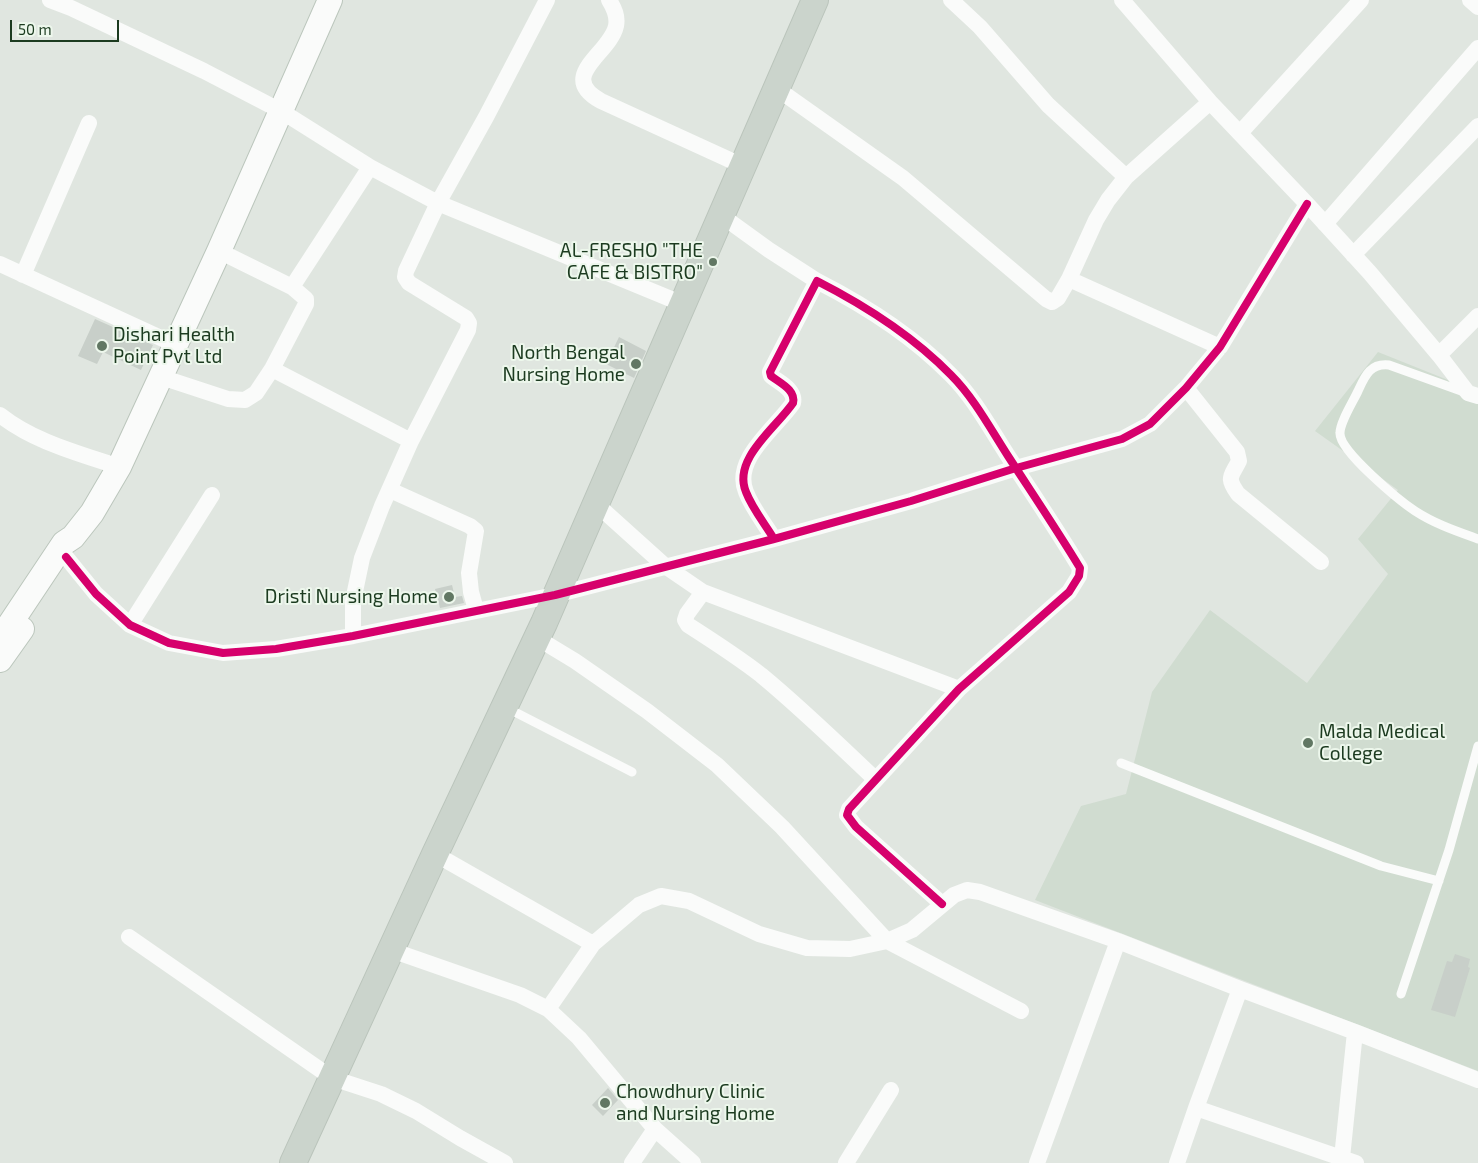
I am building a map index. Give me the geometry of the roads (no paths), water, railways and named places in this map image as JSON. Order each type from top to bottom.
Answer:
[{"type":"main road","points":[[293,1163],[537,638],[816,0]]},
{"type":"street","points":[[50,0],[142,42],[281,111],[370,167],[438,203],[683,304]]},
{"type":"street","points":[[0,660],[25,625],[119,467],[219,251],[330,0]]},
{"type":"street","points":[[353,636],[353,601],[362,558],[412,441],[468,330],[469,323],[466,318],[409,283],[405,277],[438,203],[486,117],[547,0]]},
{"type":"street","points":[[609,0],[615,10],[616,26],[612,35],[590,64],[584,80],[584,88],[589,94],[601,101],[743,166]]},
{"type":"street","points":[[951,0],[980,27],[1048,105],[1126,176]]},
{"type":"street","points":[[1122,0],[1210,102],[1353,255],[1473,395]]},
{"type":"street","points":[[1240,133],[1361,0]]},
{"type":"street","points":[[1470,0],[1478,7]]},
{"type":"street","points":[[1325,224],[1478,48]]},
{"type":"street","points":[[776,88],[903,178],[1046,299],[1052,302],[1058,298],[1069,278],[1096,220],[1126,176],[1210,102]]},
{"type":"street","points":[[23,275],[89,123]]},
{"type":"street","points":[[1353,255],[1478,126]]},
{"type":"street","points":[[292,287],[370,167]]},
{"type":"street","points":[[0,639],[64,544],[70,547],[96,594],[130,625],[169,643],[223,653],[276,649],[353,636],[555,595],[774,539],[1122,439],[1150,424],[1186,388],[1220,347],[1307,204]]},
{"type":"street","points":[[722,216],[817,281],[857,301],[888,322],[951,375],[976,404],[1080,568],[1079,576],[1069,592],[960,689],[849,809],[847,816],[850,821],[942,904]]},
{"type":"street","points":[[161,377],[228,399],[245,400],[256,393],[272,369],[306,304],[306,298],[292,287],[219,251]]},
{"type":"street","points":[[0,264],[176,345]]},
{"type":"street","points":[[1069,278],[1220,347]]},
{"type":"street","points":[[774,539],[746,491],[742,479],[745,465],[752,452],[793,403],[792,393],[771,376],[770,372],[817,281]]},
{"type":"street","points":[[1439,355],[1478,316]]},
{"type":"street","points":[[272,369],[412,441]]},
{"type":"street","points":[[1186,388],[1237,452],[1239,461],[1230,478],[1230,482],[1238,494],[1321,562]]},
{"type":"street","points":[[0,415],[15,427],[37,438],[119,467]]},
{"type":"street","points":[[390,490],[470,526],[476,531],[469,574],[476,610]]},
{"type":"street","points":[[130,625],[212,495]]},
{"type":"street","points":[[595,503],[665,566],[703,592],[960,689]]},
{"type":"street","points":[[703,592],[687,614],[685,620],[688,625],[760,674],[793,702],[875,780]]},
{"type":"street","points":[[537,638],[575,661],[647,711],[717,765],[782,827],[887,941],[1021,1011]]},
{"type":"street","points":[[435,854],[593,944]]},
{"type":"street","points":[[548,1009],[593,944],[639,905],[661,896],[689,901],[759,934],[807,948],[850,949],[887,941],[912,930],[954,895],[967,890],[980,892],[1118,941],[1478,1080]]},
{"type":"street","points":[[129,937],[332,1078],[380,1094],[416,1111],[505,1163]]},
{"type":"street","points":[[1037,1163],[1118,941]]},
{"type":"street","points":[[391,950],[520,994],[548,1009],[578,1038],[655,1129],[693,1163]]},
{"type":"street","points":[[1177,1163],[1240,989]]},
{"type":"street","points":[[1196,1108],[1322,1158],[1349,1161],[1355,1032]]},
{"type":"street","points":[[846,1163],[890,1090]]},
{"type":"street","points":[[632,1163],[655,1129]]},
{"type":"lane","points":[[1473,395],[1389,365],[1374,366],[1364,378],[1342,425],[1340,434],[1344,444],[1354,457],[1381,484],[1410,507],[1445,528],[1478,539]]},
{"type":"lane","points":[[505,706],[632,772]]},
{"type":"lane","points":[[1401,994],[1439,881],[1478,746]]},
{"type":"lane","points":[[1121,763],[1381,866],[1439,881]]},
{"type":"place","name":"AL-FRESHO \"THE CAFE & BISTRO\"","points":[[713,262]]},
{"type":"place","name":"Dishari Health Point Pvt Ltd","points":[[102,346]]},
{"type":"place","name":"North Bengal Nursing Home","points":[[636,364]]},
{"type":"place","name":"Dristi Nursing Home","points":[[449,597]]},
{"type":"place","name":"Malda Medical College","points":[[1308,743]]},
{"type":"place","name":"Chowdhury Clinic and Nursing Home","points":[[605,1103]]}]
